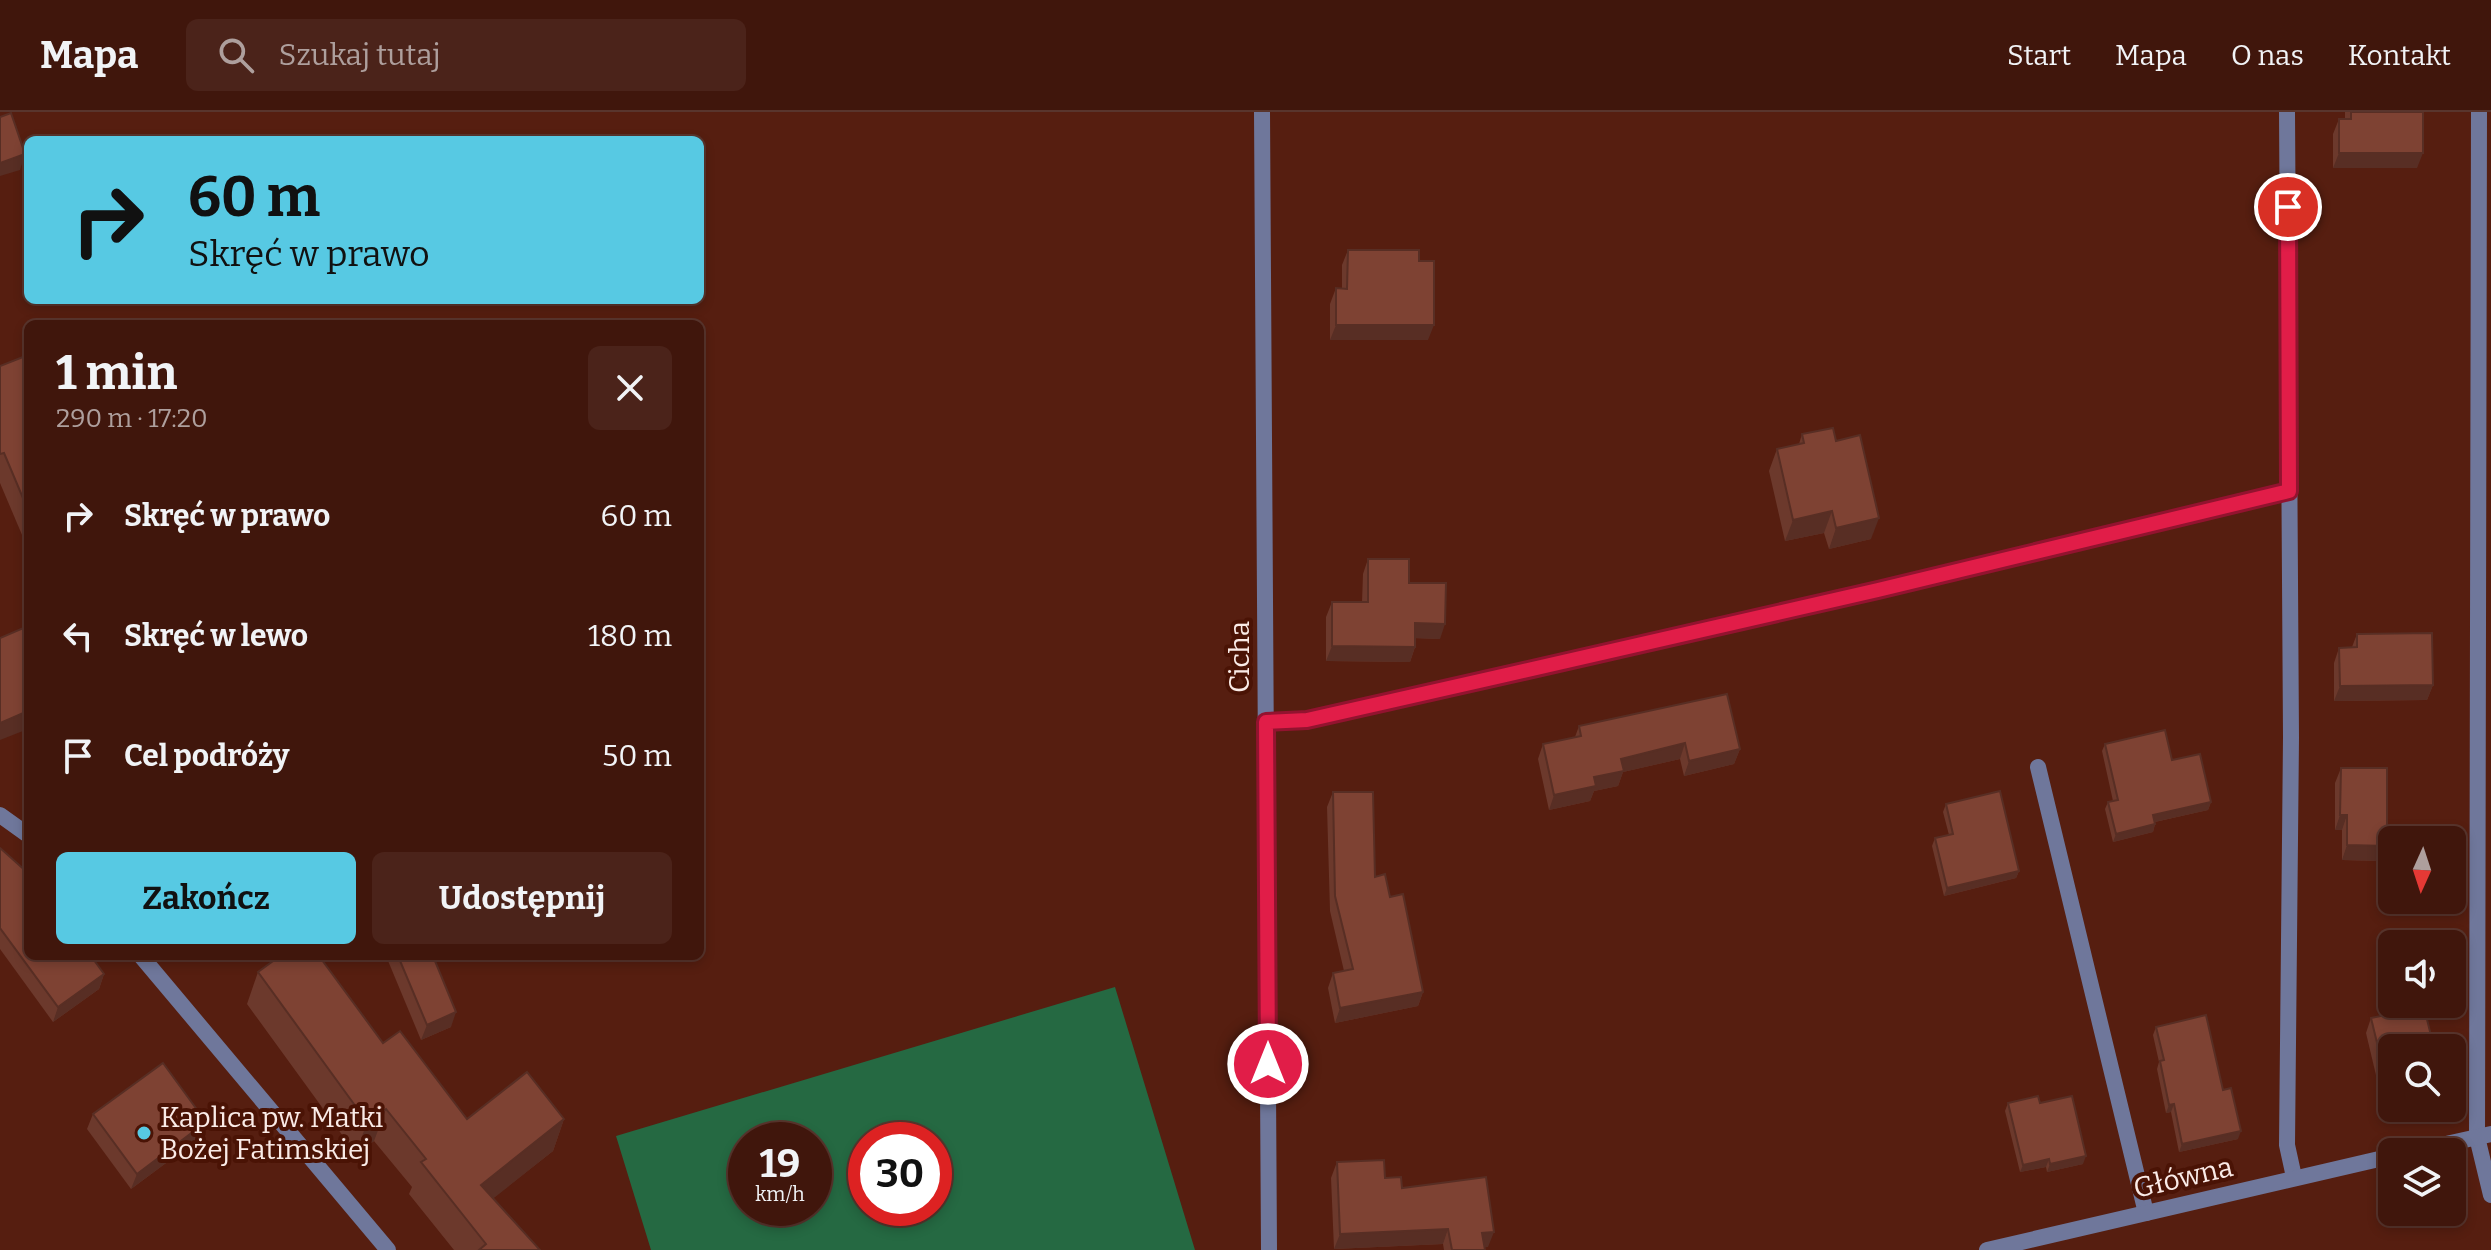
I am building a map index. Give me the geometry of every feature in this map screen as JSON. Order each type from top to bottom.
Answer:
[{"type":"street","name":"Cicha","points":[[1262,112],[1269,1250]]},
{"type":"street","points":[[2287,112],[2291,737],[2287,1145],[2294,1177]]},
{"type":"street","points":[[2479,112],[2484,1136],[2491,1195]]},
{"type":"street","points":[[1266,722],[1307,720],[1878,590],[2289,491]]},
{"type":"street","points":[[2038,767],[2146,1213]]},
{"type":"street","points":[[0,815],[24,832]]},
{"type":"street","points":[[144,960],[388,1250]]},
{"type":"street","name":"Główna","points":[[1987,1250],[2378,1159]]},
{"type":"green space","points":[[1115,987],[1195,1250],[651,1250],[616,1136]]},
{"type":"building","points":[[2351,112],[2423,112],[2423,153],[2339,153],[2339,119],[2351,119]]},
{"type":"building","points":[[11,113],[24,154],[0,163],[0,117]]},
{"type":"building","points":[[1348,250],[1419,250],[1419,261],[1434,261],[1434,325],[1336,325],[1336,288],[1347,289]]},
{"type":"building","points":[[24,357],[24,500],[4,453],[0,454],[0,366]]},
{"type":"building","points":[[1833,428],[1836,441],[1860,435],[1879,518],[1836,528],[1832,511],[1793,520],[1777,449],[1804,443],[1802,434]]},
{"type":"building","points":[[1368,559],[1409,559],[1409,583],[1446,583],[1445,624],[1415,623],[1415,647],[1332,646],[1332,602],[1368,602]]},
{"type":"building","points":[[24,628],[24,713],[0,723],[0,638]]},
{"type":"building","points":[[2432,633],[2433,685],[2340,686],[2339,648],[2357,647],[2357,634]]},
{"type":"building","points":[[1727,694],[1740,749],[1689,761],[1685,743],[1621,759],[1624,771],[1594,777],[1596,786],[1554,795],[1543,744],[1581,736],[1579,726]]},
{"type":"building","points":[[2165,730],[2172,760],[2200,754],[2211,802],[2153,815],[2155,824],[2116,834],[2108,802],[2118,800],[2105,744]]},
{"type":"building","points":[[2341,768],[2387,768],[2387,826],[2378,826],[2378,846],[2347,845],[2347,815],[2340,815]]},
{"type":"building","points":[[2000,791],[2019,871],[1947,888],[1935,838],[1953,834],[1946,804]]},
{"type":"building","points":[[1333,792],[1373,792],[1375,877],[1385,874],[1390,897],[1403,894],[1423,992],[1340,1008],[1333,973],[1353,969],[1335,896]]},
{"type":"building","points":[[0,848],[24,869],[24,960],[94,960],[104,974],[58,1007],[0,928]]},
{"type":"building","points":[[274,960],[322,960],[383,1043],[400,1031],[467,1119],[527,1072],[564,1119],[481,1185],[540,1250],[479,1250],[486,1244],[421,1162],[426,1159],[386,1109],[367,1122],[258,972]]},
{"type":"building","points":[[400,960],[435,960],[456,1012],[427,1025]]},
{"type":"building","points":[[2206,1015],[2223,1090],[2231,1088],[2241,1131],[2182,1144],[2174,1104],[2169,1105],[2160,1061],[2164,1060],[2156,1027]]},
{"type":"building","points":[[2371,1018],[2427,1018],[2431,1034],[2378,1034],[2378,1047]]},
{"type":"building","name":"Kaplica pw. Matki Bożej Fatimskiej","points":[[163,1063],[206,1122],[137,1174],[93,1114]]},
{"type":"building","points":[[2038,1096],[2040,1103],[2072,1096],[2086,1156],[2050,1164],[2049,1159],[2023,1165],[2008,1103]]},
{"type":"building","points":[[1384,1160],[1385,1178],[1401,1177],[1402,1188],[1486,1177],[1494,1232],[1482,1233],[1485,1250],[1452,1250],[1448,1229],[1340,1234],[1337,1162]]},
{"type":"place","name":"Kaplica pw. Matki Bożej Fatimskiej","points":[[144,1133]]},
{"type":"route","points":[[1268,1064],[1266,722],[1307,720],[1878,590],[2289,491],[2288,207]]}]
